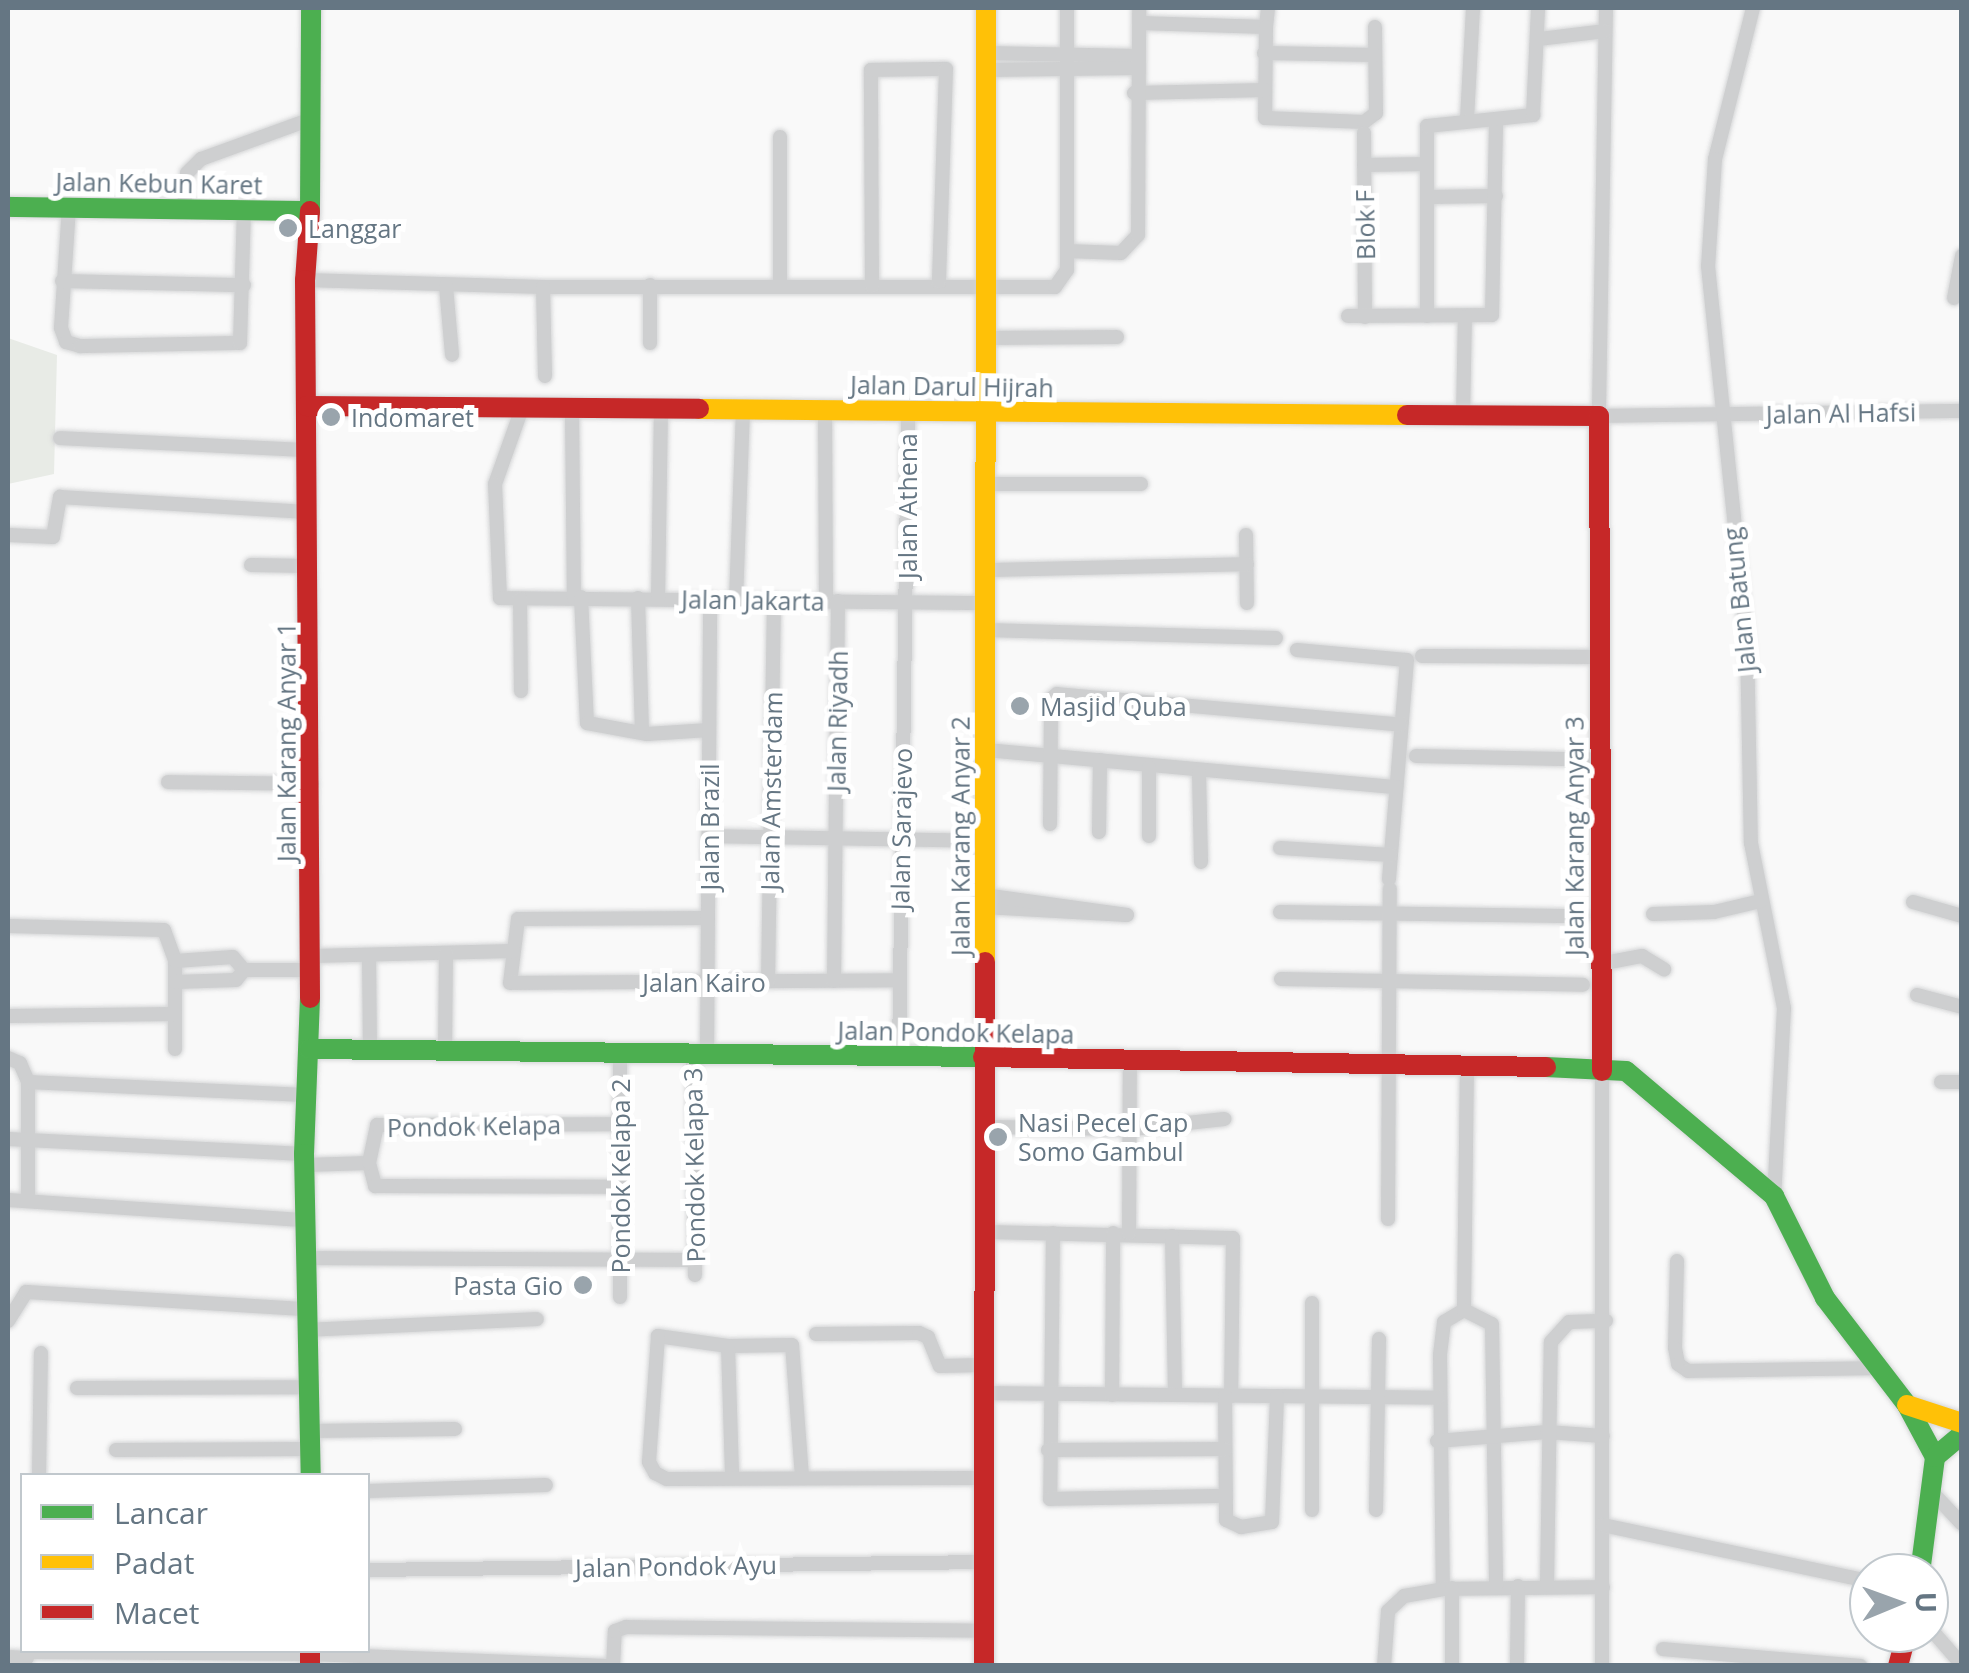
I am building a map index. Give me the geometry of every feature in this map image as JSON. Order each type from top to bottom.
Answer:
[{"type":"street","name":"Jalan Karang Anyar 1","points":[[310,1473],[304,1095],[312,963],[305,280],[310,210],[311,8]]},
{"type":"street","name":"Jalan Karang Anyar 2","points":[[984,1666],[986,8]]},
{"type":"street","points":[[305,280],[543,287],[872,286],[940,282],[1054,287],[1065,276],[1067,251],[1067,8]]},
{"type":"street","points":[[1202,8],[1202,25]]},
{"type":"street","points":[[1268,8],[1264,53],[1270,120],[1371,121],[1375,27]]},
{"type":"street","points":[[1467,119],[1473,8]]},
{"type":"street","points":[[1427,316],[1429,123],[1532,115],[1540,39],[1538,8]]},
{"type":"street","name":"Jalan Karang Anyar 3","points":[[1602,1666],[1606,1320],[1599,964],[1599,416],[1606,8]]},
{"type":"street","name":"Jalan Batung","points":[[1753,8],[1709,206],[1710,328],[1747,641],[1752,843],[1784,1008],[1774,1196]]},
{"type":"street","points":[[1067,251],[1121,253],[1137,240],[1134,93],[1139,15],[1202,25],[1266,27]]},
{"type":"street","points":[[1540,39],[1605,31]]},
{"type":"street","points":[[1264,53],[1374,54]]},
{"type":"street","points":[[986,62],[1137,62]]},
{"type":"street","points":[[872,286],[871,70],[946,70],[940,282]]},
{"type":"street","points":[[1134,93],[1265,90]]},
{"type":"street","points":[[184,208],[187,174],[201,159],[311,119]]},
{"type":"street","points":[[1348,316],[1465,316],[1493,312],[1496,119]]},
{"type":"street","name":"Blok F","points":[[1364,133],[1366,317]]},
{"type":"street","points":[[780,136],[780,285]]},
{"type":"street","points":[[1364,166],[1428,164]]},
{"type":"street","points":[[1428,197],[1496,196]]},
{"type":"street","name":"Jalan Kebun Karet","points":[[8,207],[310,210]]},
{"type":"street","points":[[69,207],[62,282],[63,337],[80,346],[240,343],[244,208]]},
{"type":"street","points":[[1954,298],[1962,256]]},
{"type":"street","points":[[62,282],[244,285]]},
{"type":"street","points":[[650,285],[650,343]]},
{"type":"street","points":[[446,286],[452,355]]},
{"type":"street","points":[[543,287],[545,376]]},
{"type":"street","points":[[1463,416],[1465,316]]},
{"type":"street","points":[[986,338],[1117,337]]},
{"type":"street","name":"Jalan Darul Hijrah","points":[[306,406],[572,412],[661,407],[1599,416]]},
{"type":"street","points":[[658,598],[661,407]]},
{"type":"street","points":[[736,600],[743,408]]},
{"type":"street","points":[[521,410],[494,497],[497,595],[520,599],[521,691]]},
{"type":"street","name":"Jalan Riyadh","points":[[824,410],[832,601],[834,981]]},
{"type":"street","name":"Jalan Athena","points":[[907,602],[908,411]]},
{"type":"street","name":"Jalan Al Hafsi","points":[[1599,416],[1962,411]]},
{"type":"street","points":[[572,412],[584,718],[593,727],[709,730]]},
{"type":"street","points":[[60,438],[308,450]]},
{"type":"street","points":[[986,484],[1141,484]]},
{"type":"street","points":[[8,535],[54,536],[60,498],[307,512]]},
{"type":"street","points":[[1246,535],[1247,603]]},
{"type":"street","points":[[986,570],[1246,564]]},
{"type":"street","points":[[251,565],[310,566]]},
{"type":"street","points":[[638,598],[642,731]]},
{"type":"street","name":"Jalan Jakarta","points":[[520,599],[986,603]]},
{"type":"street","name":"Jalan Brazil","points":[[700,1055],[708,982],[710,599]]},
{"type":"street","name":"Jalan Amsterdam","points":[[768,981],[774,600]]},
{"type":"street","name":"Jalan Sarajevo","points":[[899,1056],[899,842],[907,602]]},
{"type":"street","points":[[986,630],[1276,638]]},
{"type":"street","points":[[1297,650],[1407,660],[1390,884],[1388,1219]]},
{"type":"street","points":[[1422,656],[1600,658]]},
{"type":"street","points":[[1050,824],[1049,754],[1056,694],[1401,725]]},
{"type":"street","points":[[986,750],[1199,773],[1396,786]]},
{"type":"street","points":[[1416,756],[1600,760]]},
{"type":"street","points":[[1098,832],[1100,760]]},
{"type":"street","points":[[1149,768],[1149,836]]},
{"type":"street","points":[[1199,773],[1201,862]]},
{"type":"street","points":[[168,782],[312,784]]},
{"type":"street","points":[[708,836],[986,842]]},
{"type":"street","points":[[1280,848],[1391,855]]},
{"type":"street","points":[[985,901],[1127,914],[985,901]]},
{"type":"street","points":[[1653,914],[1714,912],[1761,901]]},
{"type":"street","points":[[1913,902],[1962,916]]},
{"type":"street","points":[[1280,912],[1582,916]]},
{"type":"street","points":[[175,982],[236,980],[244,970],[369,954],[512,950],[514,922],[526,918],[708,918]]},
{"type":"street","points":[[8,926],[158,926],[175,961],[175,1049]]},
{"type":"street","name":"Jalan Kairo","points":[[512,950],[510,983],[898,980]]},
{"type":"street","points":[[445,1050],[446,953]]},
{"type":"street","points":[[369,954],[370,1051]]},
{"type":"street","points":[[1599,964],[1642,956],[1664,968]]},
{"type":"street","points":[[175,961],[233,957],[244,970]]},
{"type":"street","points":[[1281,979],[1583,985]]},
{"type":"street","points":[[1917,995],[1962,1008]]},
{"type":"street","points":[[8,1016],[175,1014]]},
{"type":"street","name":"Jalan Pondok Kelapa","points":[[309,1049],[1466,1063],[1632,1073],[1774,1196]]},
{"type":"street","name":"Pondok Kelapa 2","points":[[620,1054],[620,1297]]},
{"type":"street","name":"Pondok Kelapa 3","points":[[620,1260],[695,1268],[700,1055]]},
{"type":"street","points":[[8,1058],[20,1063],[28,1082],[28,1201]]},
{"type":"street","points":[[1112,1395],[1121,1233],[1132,1129],[1130,1060]]},
{"type":"street","points":[[1464,1310],[1466,1063]]},
{"type":"street","points":[[28,1082],[304,1095]]},
{"type":"street","points":[[1941,1082],[1962,1082]]},
{"type":"street","points":[[985,1127],[1132,1129],[1224,1119]]},
{"type":"street","name":"Pondok Kelapa","points":[[8,1139],[369,1163],[377,1125],[612,1124]]},
{"type":"street","points":[[369,1163],[375,1186],[610,1186]]},
{"type":"street","points":[[1774,1196],[1825,1298],[1907,1405],[1935,1457],[1922,1553]]},
{"type":"street","points":[[8,1200],[305,1220]]},
{"type":"street","points":[[985,1232],[1233,1238],[1224,1496],[1231,1526],[1272,1522],[1277,1396]]},
{"type":"street","points":[[1053,1232],[1048,1450],[1054,1501],[1224,1496]]},
{"type":"street","points":[[1172,1236],[1175,1395]]},
{"type":"street","points":[[307,1258],[620,1260]]},
{"type":"street","points":[[1677,1262],[1675,1348],[1678,1364],[1688,1371],[1877,1368]]},
{"type":"street","points":[[8,1320],[26,1292],[307,1320],[536,1320]]},
{"type":"street","points":[[1312,1303],[1312,1510]]},
{"type":"street","points":[[1452,1666],[1437,1440],[1438,1398],[1444,1322],[1464,1310]]},
{"type":"street","points":[[1464,1310],[1492,1324],[1496,1587]]},
{"type":"street","points":[[1546,1586],[1547,1432],[1556,1331],[1569,1322],[1606,1320]]},
{"type":"street","points":[[816,1334],[919,1333],[928,1337],[940,1366],[984,1366]]},
{"type":"street","points":[[802,1477],[796,1349],[787,1343],[728,1346],[658,1336],[649,1462],[667,1478],[984,1478]]},
{"type":"street","points":[[1376,1510],[1379,1339]]},
{"type":"street","points":[[728,1346],[732,1476]]},
{"type":"street","points":[[39,1473],[41,1353]]},
{"type":"street","points":[[77,1388],[308,1387]]},
{"type":"street","points":[[984,1394],[1277,1396],[1378,1401],[1438,1398]]},
{"type":"street","points":[[1907,1405],[1962,1423]]},
{"type":"street","points":[[116,1450],[455,1429]]},
{"type":"street","points":[[1437,1440],[1547,1432],[1603,1436]]},
{"type":"street","points":[[1935,1457],[1962,1434]]},
{"type":"street","points":[[1048,1450],[1225,1449]]},
{"type":"street","points":[[370,1491],[546,1485]]},
{"type":"street","points":[[1930,1491],[1962,1524]]},
{"type":"street","points":[[1603,1524],[1849,1577]]},
{"type":"street","name":"Jalan Pondok Ayu","points":[[370,1570],[984,1562]]},
{"type":"street","points":[[1517,1666],[1518,1586]]},
{"type":"street","points":[[1384,1666],[1388,1610],[1404,1596],[1448,1588],[1603,1587]]},
{"type":"street","points":[[197,1659],[310,1656],[613,1666],[616,1631],[626,1627],[984,1630]]},
{"type":"street","points":[[1663,1649],[1760,1661],[1860,1666]]},
{"type":"street","points":[[8,1657],[142,1659],[175,1653]]},
{"type":"shaded area","points":[[8,338],[57,355],[54,474],[8,484]]},
{"type":"traffic: fast","points":[[8,207],[310,211],[311,8]]},
{"type":"traffic: fast","points":[[310,998],[304,1154],[311,1473]]},
{"type":"traffic: fast","points":[[309,1049],[983,1057]]},
{"type":"traffic: fast","points":[[1546,1067],[1626,1071],[1774,1196],[1825,1298],[1907,1405],[1935,1457]]},
{"type":"traffic: fast","points":[[1923,1553],[1935,1457],[1962,1434]]},
{"type":"traffic: slow","points":[[985,962],[986,8]]},
{"type":"traffic: slow","points":[[699,409],[1407,415]]},
{"type":"traffic: slow","points":[[1907,1405],[1962,1423]]},
{"type":"traffic: jam","points":[[310,211],[305,280],[310,998]]},
{"type":"traffic: jam","points":[[306,406],[699,409]]},
{"type":"traffic: jam","points":[[1407,415],[1599,416],[1602,1071]]},
{"type":"traffic: jam","points":[[984,1666],[985,962]]},
{"type":"traffic: jam","points":[[983,1057],[1546,1067]]},
{"type":"traffic: jam","points":[[310,1653],[310,1666]]},
{"type":"traffic: jam","points":[[1898,1666],[1902,1653]]},
{"type":"place","name":"Langgar","points":[[288,228]]},
{"type":"place","name":"Indomaret","points":[[331,417]]},
{"type":"place","name":"Masjid Quba","points":[[1020,706]]},
{"type":"place","name":"Nasi Pecel Cap Somo Gambul","points":[[998,1137]]},
{"type":"place","name":"Pasta Gio","points":[[583,1285]]}]
